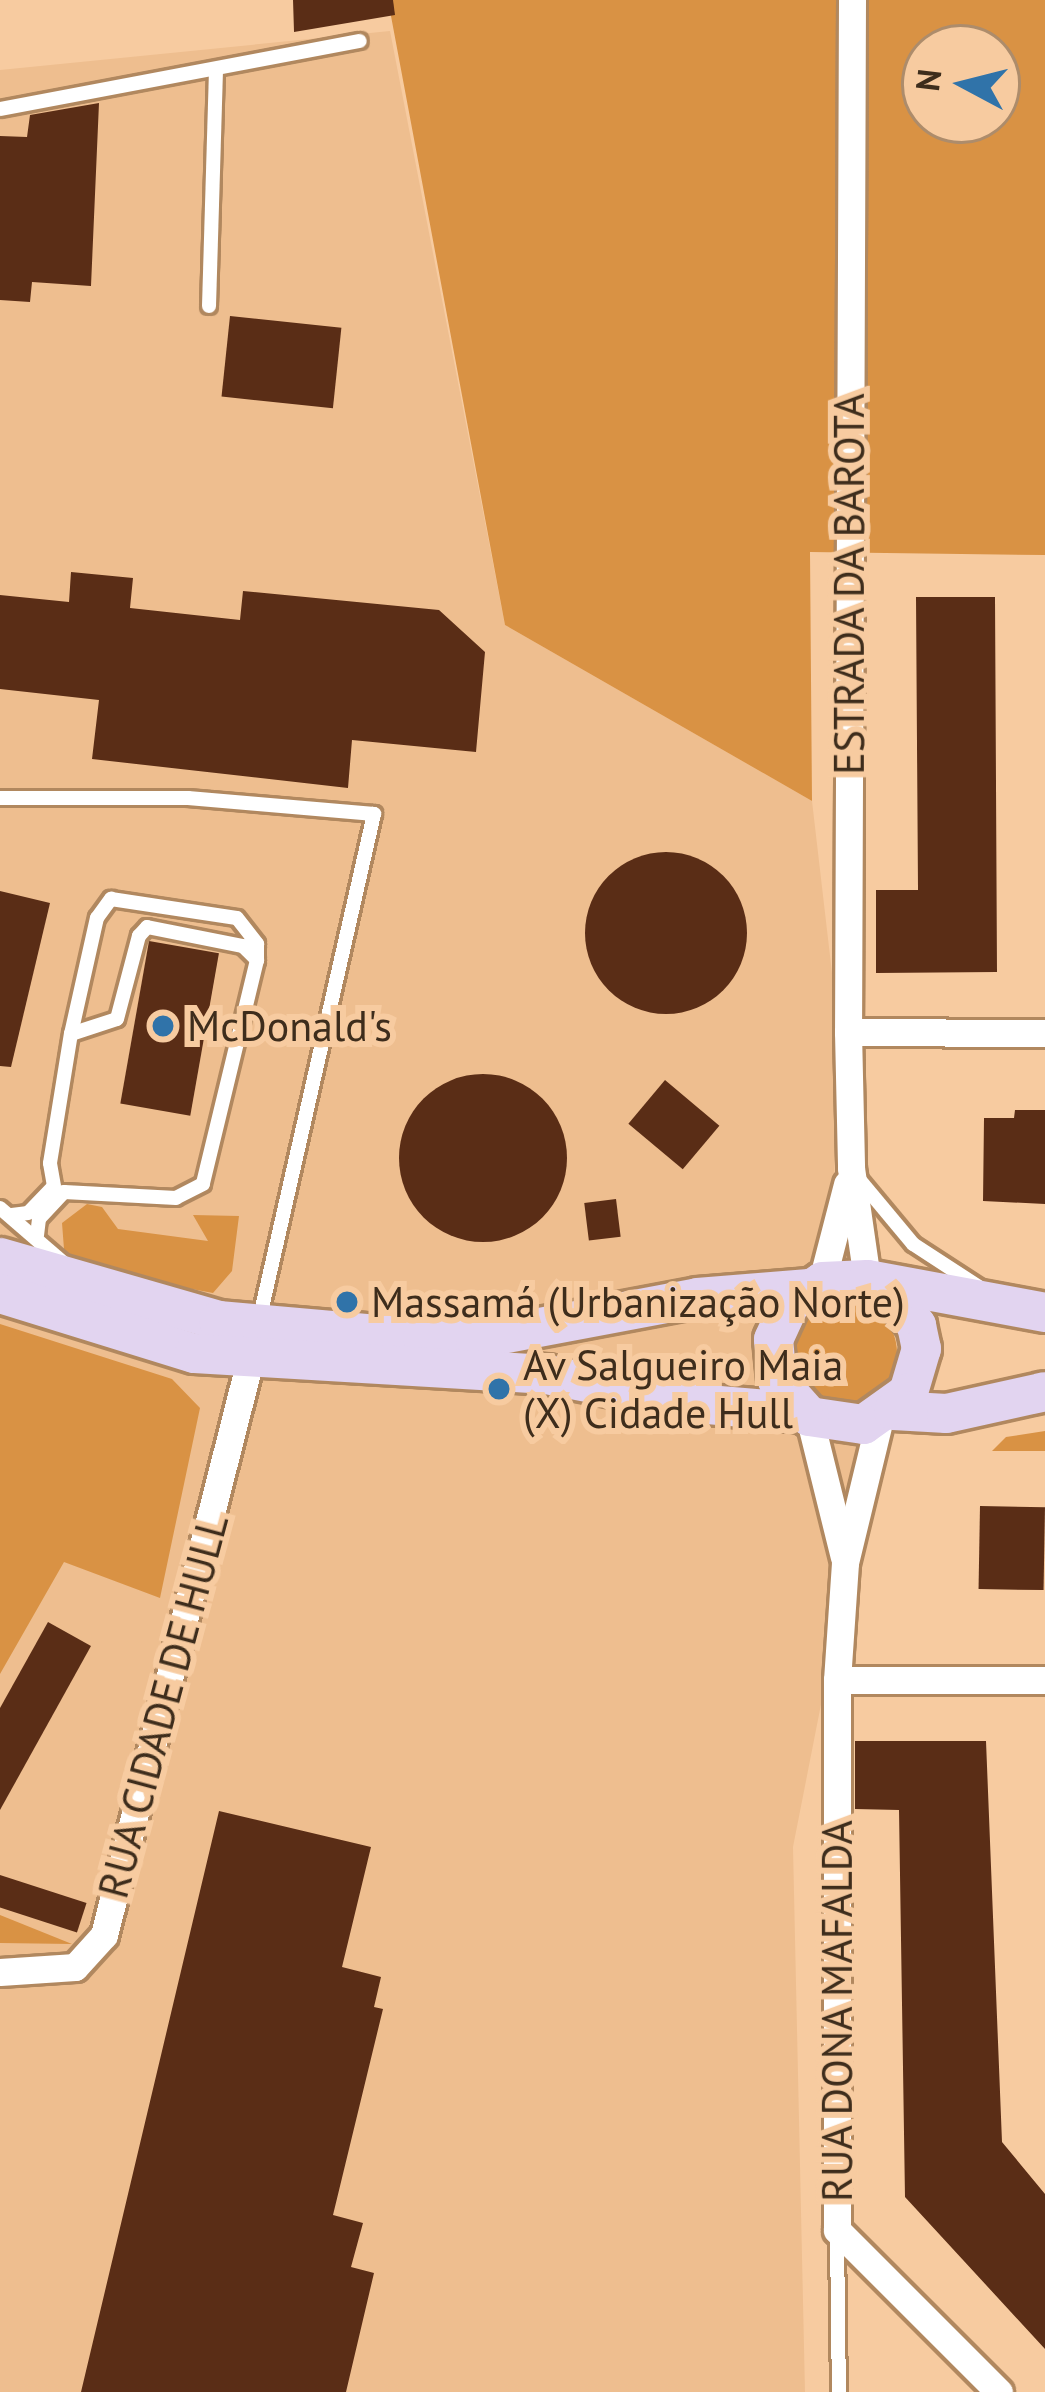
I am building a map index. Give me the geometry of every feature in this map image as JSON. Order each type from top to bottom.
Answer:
[{"type":"street","name":"ESTRADA DA BAROTA","points":[[852,0],[850,1168],[877,1284]]},
{"type":"street","points":[[848,1032],[1045,1033]]},
{"type":"street","name":"ESTRADA DA BAROTA","points":[[814,1284],[850,1168]]},
{"type":"street","points":[[0,1256],[254,1343],[546,1374],[695,1403],[806,1414],[844,1426],[887,1414],[946,1412],[1045,1391]]},
{"type":"street","points":[[806,1414],[772,1360],[779,1319],[814,1284]]},
{"type":"street","points":[[0,1293],[194,1353],[254,1343],[475,1340],[697,1297],[814,1284],[877,1284],[1045,1312]]},
{"type":"street","points":[[877,1284],[916,1325],[921,1348],[918,1371],[887,1414]]},
{"type":"street","name":"RUA CIDADE DE HULL","points":[[0,1972],[75,1967],[104,1935],[254,1343]]},
{"type":"street","name":"RUA DONA MAFALDA","points":[[806,1414],[845,1563]]},
{"type":"street","name":"RUA DONA MAFALDA","points":[[887,1414],[845,1563],[837,1680],[837,2230],[999,2392]]},
{"type":"street","points":[[837,1680],[1045,1680]]},
{"type":"lane","points":[[0,109],[216,72],[360,40]]},
{"type":"lane","points":[[209,306],[216,72]]},
{"type":"lane","points":[[0,798],[188,798],[374,814],[254,1343]]},
{"type":"lane","points":[[6,1212],[28,1213],[54,1186],[50,1163],[71,1034],[98,917],[111,899],[237,918],[257,944],[257,960],[203,1184],[176,1198],[64,1192],[38,1219],[37,1235]]},
{"type":"lane","points":[[71,1034],[117,1019],[147,927],[243,946],[257,960]]},
{"type":"lane","points":[[850,1168],[914,1244],[1004,1302]]},
{"type":"lane","points":[[6,1212],[37,1235],[82,1282]]},
{"type":"lane","points":[[837,2230],[839,2392]]},
{"type":"shaded area","points":[[388,0],[1045,0],[1045,555],[810,552],[812,801],[505,625]]},
{"type":"shaded area","points":[[390,31],[505,625],[812,801],[837,1016],[834,1193],[871,1450],[793,1847],[805,2392],[0,2392],[0,70]]},
{"type":"shaded area","points":[[87,1204],[102,1207],[118,1229],[208,1241],[193,1215],[239,1216],[232,1271],[213,1293],[86,1269],[64,1249],[62,1223]]},
{"type":"shaded area","points":[[843,1299],[864,1303],[881,1315],[893,1332],[897,1353],[893,1374],[881,1391],[864,1403],[843,1407],[822,1403],[805,1391],[793,1374],[789,1353],[793,1332],[805,1315],[822,1303]]},
{"type":"shaded area","points":[[0,1324],[172,1379],[200,1408],[160,1598],[64,1562],[0,1674]]},
{"type":"shaded area","points":[[1045,1431],[1045,1451],[992,1451],[1006,1437]]},
{"type":"shaded area","points":[[0,1915],[72,1944],[0,1943]]},
{"type":"building","points":[[293,0],[393,0],[395,15],[294,32]]},
{"type":"building","points":[[99,103],[91,286],[32,282],[30,302],[0,300],[0,136],[27,137],[30,115]]},
{"type":"building","points":[[230,316],[341,328],[333,408],[222,397]]},
{"type":"building","points":[[71,572],[133,578],[130,608],[240,620],[243,591],[439,610],[485,652],[476,752],[352,740],[348,788],[92,759],[99,700],[0,689],[0,595],[69,602]]},
{"type":"building","points":[[916,597],[995,597],[997,972],[876,973],[876,890],[918,890]]},
{"type":"building","points":[[666,852],[697,859],[723,876],[740,902],[747,933],[740,964],[723,990],[697,1007],[666,1014],[635,1007],[609,990],[592,964],[585,933],[592,902],[609,876],[635,859]]},
{"type":"building","points":[[0,891],[50,903],[11,1067],[0,1066]]},
{"type":"building","name":"McDonald's","points":[[149,941],[219,953],[190,1116],[120,1103]]},
{"type":"building","points":[[483,1074],[515,1080],[543,1098],[561,1126],[567,1158],[561,1190],[543,1218],[515,1236],[483,1242],[451,1236],[423,1218],[405,1190],[399,1158],[405,1126],[423,1098],[451,1080]]},
{"type":"building","points":[[665,1080],[719,1126],[683,1169],[628,1124]]},
{"type":"building","points":[[1015,1110],[1045,1110],[1045,1204],[983,1201],[984,1118],[1014,1118]]},
{"type":"building","points":[[616,1199],[621,1237],[589,1241],[584,1203]]},
{"type":"building","points":[[980,1506],[1045,1507],[1044,1590],[979,1589]]},
{"type":"building","points":[[48,1622],[91,1646],[0,1810],[0,1708]]},
{"type":"building","points":[[855,1741],[986,1741],[1002,2142],[1045,2194],[1045,2349],[905,2197],[899,1810],[855,1809]]},
{"type":"building","points":[[219,1811],[371,1847],[342,1967],[381,1977],[374,2007],[383,2009],[333,2215],[363,2223],[351,2267],[374,2273],[346,2392],[81,2392]]},
{"type":"building","points":[[0,1875],[87,1903],[77,1933],[0,1908]]},
{"type":"place","name":"McDonald's","points":[[163,1026]]},
{"type":"place","name":"Massamá (Urbanização Norte)","points":[[347,1302]]},
{"type":"place","name":"Av Salgueiro Maia (X) Cidade Hull","points":[[499,1389]]}]
